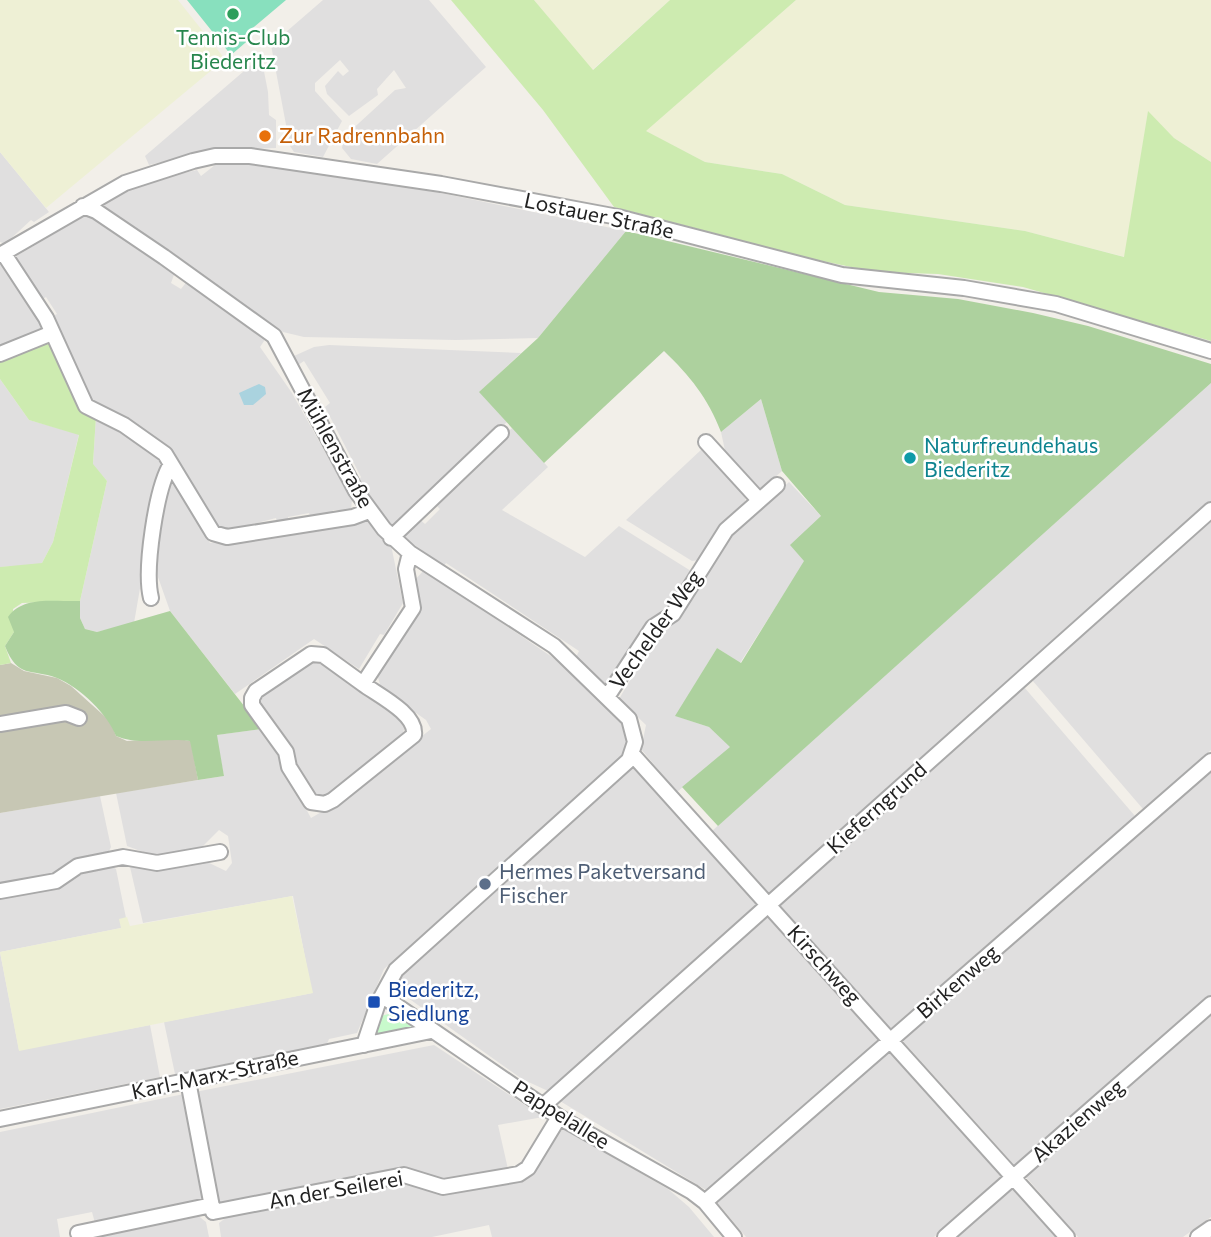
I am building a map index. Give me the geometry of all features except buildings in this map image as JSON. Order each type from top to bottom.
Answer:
[{"type":"street","name":"Lostauer Straße","points":[[2,255],[125,183],[200,159],[230,155],[298,161],[618,216],[842,275],[964,288],[1056,303],[1211,351]]},
{"type":"street","name":"Mühlenstraße","points":[[83,206],[96,211],[174,263],[274,336],[369,511],[391,538],[554,646],[622,710],[634,731],[633,755]]},
{"type":"street","points":[[2,255],[52,332],[86,406],[141,435],[165,454],[207,526],[221,537],[353,517],[369,511]]},
{"type":"street","points":[[0,354],[52,332]]},
{"type":"street","points":[[391,538],[501,433]]},
{"type":"street","points":[[706,442],[759,500]]},
{"type":"street","points":[[151,597],[147,582],[148,562],[163,482],[171,464]]},
{"type":"street","name":"Vechelder Weg","points":[[607,697],[653,627],[673,614],[726,530],[777,485]]},
{"type":"street","name":"Kieferngrund","points":[[543,1106],[1211,510]]},
{"type":"street","points":[[363,684],[413,608],[406,569],[410,553]]},
{"type":"street","points":[[311,654],[323,655],[363,684],[408,718],[415,728],[414,735],[326,804],[312,802],[289,767],[286,752],[252,705],[252,698],[256,691],[311,654]]},
{"type":"street","points":[[0,724],[66,713],[79,718]]},
{"type":"street","points":[[364,1045],[378,1003],[384,997],[391,977],[402,963],[633,755]]},
{"type":"street","name":"Kirschweg","points":[[633,755],[1067,1237]]},
{"type":"street","name":"Birkenweg","points":[[705,1202],[1211,761]]},
{"type":"street","points":[[0,891],[56,881],[78,866],[123,857],[157,863],[220,852]]},
{"type":"street","name":"Pappelallee","points":[[384,997],[559,1117],[705,1202],[734,1237]]},
{"type":"street","name":"Akazienweg","points":[[945,1237],[1211,1004]]},
{"type":"street","name":"Karl-Marx-Straße","points":[[0,1119],[430,1031]]},
{"type":"street","points":[[188,1081],[212,1205]]},
{"type":"street","name":"An der Seilerei","points":[[78,1233],[212,1205],[213,1212],[404,1175],[443,1187],[519,1174],[528,1168],[559,1117]]},
{"type":"street","points":[[1198,1237],[1211,1228]]},
{"type":"shaded area","points":[[0,0],[178,0],[225,59],[46,208],[0,152]]},
{"type":"shaded area","points":[[323,0],[429,0],[486,67],[377,164],[351,159],[342,148],[343,142],[347,134],[395,90],[406,88],[394,70],[377,89],[378,95],[349,116],[327,94],[325,86],[338,71],[343,76],[349,71],[340,60],[315,83],[315,91],[342,121],[323,157],[294,152],[290,146],[271,45]]},
{"type":"shaded area","points":[[534,0],[670,0],[592,70]]},
{"type":"shaded area","points":[[796,0],[1211,0],[1211,162],[1174,138],[1148,112],[1125,257],[1025,231],[845,205],[782,174],[705,162],[645,131]]},
{"type":"shaded area","points":[[258,59],[262,61],[269,115],[276,120],[276,148],[218,149],[149,165],[145,156]]},
{"type":"shaded area","points":[[0,152],[49,212],[34,222],[31,220],[5,244],[0,242]]},
{"type":"shaded area","points":[[228,162],[257,163],[441,193],[626,231],[538,338],[456,340],[304,337],[283,332],[104,208],[103,202],[146,182],[197,170],[201,176],[215,165]]},
{"type":"shaded area","points":[[88,214],[175,272],[171,283],[181,289],[188,280],[266,338],[260,347],[292,393],[352,500],[351,510],[333,510],[332,515],[311,518],[309,513],[288,517],[288,521],[277,523],[276,518],[253,524],[254,527],[227,531],[215,527],[170,451],[88,401],[51,317],[57,314],[46,297],[41,300],[13,258]]},
{"type":"shaded area","points":[[3,264],[45,328],[0,348],[0,265]]},
{"type":"shaded area","points":[[329,345],[521,353],[480,392],[507,422],[393,529],[358,481],[361,477],[325,407],[330,403],[304,361],[298,365],[294,356],[314,347]]},
{"type":"shaded area","points":[[0,379],[29,420],[79,434],[53,542],[42,563],[36,565],[0,567]]},
{"type":"shaded area","points":[[1211,383],[1211,501],[770,894],[712,831]]},
{"type":"shaded area","points":[[761,399],[782,471],[763,488],[757,488],[726,455],[721,432]]},
{"type":"shaded area","points":[[96,416],[156,452],[162,461],[134,623],[97,632],[85,629],[80,618],[80,601],[107,481],[93,465]]},
{"type":"shaded area","points":[[512,428],[548,467],[502,510],[585,557],[619,526],[691,571],[669,609],[608,689],[576,657],[579,651],[446,563],[444,566],[402,536],[417,517],[425,524],[440,509],[434,503]]},
{"type":"shaded area","points":[[702,449],[745,497],[746,503],[700,560],[692,561],[626,520]]},
{"type":"shaded area","points":[[789,482],[821,516],[805,561],[740,663],[717,648],[676,716],[709,727],[731,747],[677,792],[641,749],[646,725],[619,699],[658,633],[678,621],[731,535]]},
{"type":"shaded area","points":[[172,483],[180,488],[210,543],[357,521],[369,522],[391,545],[403,603],[359,669],[314,639],[235,694],[170,611],[153,563],[167,486]]},
{"type":"shaded area","points":[[1211,520],[1211,750],[1143,809],[1032,680]]},
{"type":"shaded area","points":[[424,570],[552,657],[576,677],[619,719],[629,744],[624,754],[384,969],[357,1033],[329,1039],[327,1044],[175,1074],[164,1022],[312,993],[293,896],[143,923],[130,867],[133,861],[203,860],[226,871],[232,863],[228,836],[219,830],[200,849],[154,856],[127,846],[116,793],[224,776],[216,735],[262,729],[283,757],[282,765],[311,818],[337,803],[431,729],[426,720],[381,688],[377,674],[421,609],[414,581]]},
{"type":"shaded area","points":[[311,661],[324,664],[400,719],[405,726],[401,740],[325,798],[312,796],[293,763],[293,753],[261,709],[258,700],[259,696]]},
{"type":"shaded area","points":[[11,663],[24,671],[57,678],[71,686],[111,722],[116,736],[127,741],[171,738],[191,741],[198,780],[0,813],[0,665]]},
{"type":"shaded area","points":[[1024,687],[1135,816],[890,1029],[779,905]]},
{"type":"shaded area","points":[[633,765],[759,904],[548,1091],[522,1079],[401,993],[397,983],[400,975]]},
{"type":"shaded area","points":[[1211,769],[1211,995],[1015,1166],[901,1039]]},
{"type":"shaded area","points":[[100,796],[111,847],[108,853],[74,859],[52,875],[0,885],[0,813]]},
{"type":"shaded area","points":[[108,864],[116,869],[126,918],[121,928],[0,952],[0,895]]},
{"type":"shaded area","points":[[292,896],[313,993],[19,1051],[0,952],[121,928],[119,919],[127,917],[130,926]]},
{"type":"shaded area","points":[[768,915],[880,1038],[706,1190],[560,1101]]},
{"type":"shaded area","points":[[0,952],[19,1050],[150,1025],[160,1077],[0,1109]]},
{"type":"shaded area","points":[[1211,1015],[1211,1217],[1183,1237],[1078,1237],[1026,1177]]},
{"type":"shaded area","points":[[434,1045],[543,1117],[498,1125],[508,1169],[448,1182],[417,1173],[219,1204],[195,1092]]},
{"type":"shaded area","points":[[889,1050],[1004,1176],[934,1237],[746,1237],[716,1201]]},
{"type":"shaded area","points":[[184,1094],[205,1194],[201,1200],[95,1223],[92,1212],[57,1219],[60,1237],[0,1237],[0,1132]]},
{"type":"shaded area","points":[[564,1129],[668,1189],[689,1207],[714,1237],[492,1237],[489,1225],[432,1237],[221,1237],[219,1223],[227,1217],[407,1181],[524,1177],[554,1136]]},
{"type":"shaded area","points":[[1015,1187],[1059,1237],[957,1237]]},
{"type":"shaded area","points":[[196,1214],[206,1222],[209,1237],[90,1237]]},
{"type":"green space","name":"Tennis-Club Biederitz","points":[[187,0],[286,0],[248,32],[252,37],[231,55]]},
{"type":"green space","points":[[451,0],[534,0],[593,70],[670,0],[796,0],[646,131],[705,162],[782,174],[845,205],[1025,231],[1124,257],[1148,111],[1174,138],[1211,162],[1211,341],[1023,287],[938,274],[875,272],[813,259],[614,207],[543,110]]},
{"type":"green space","points":[[626,231],[879,292],[958,299],[1088,326],[1211,364],[1211,383],[718,826],[682,787],[730,747],[709,727],[675,716],[717,648],[741,663],[804,561],[790,545],[821,516],[782,471],[761,399],[721,432],[697,388],[664,351],[544,463],[479,392],[538,338]]},
{"type":"green space","points":[[49,342],[74,395],[96,416],[93,464],[107,481],[80,601],[22,603],[13,609],[14,632],[5,646],[11,663],[0,665],[0,567],[42,563],[53,542],[79,435],[29,420],[0,379],[0,358]]},
{"type":"green space","points":[[41,601],[80,601],[80,618],[85,629],[97,632],[170,611],[262,729],[217,735],[224,776],[198,780],[190,741],[144,741],[116,736],[100,711],[75,688],[57,678],[26,671],[15,664],[5,646],[14,632],[8,617],[14,610],[22,605]]},
{"type":"green space","points":[[396,1012],[411,1023],[410,1029],[374,1036],[381,1016]]},
{"type":"water","points":[[259,384],[265,387],[266,394],[253,405],[244,405],[239,393]]},
{"type":"place","name":"Tennis-Club Biederitz","points":[[233,14]]},
{"type":"place","name":"Zur Radrennbahn","points":[[265,136]]},
{"type":"place","name":"Naturfreundehaus Biederitz","points":[[910,458]]},
{"type":"place","name":"Hermes Paketversand Fischer","points":[[485,884]]},
{"type":"place","name":"Biederitz, Siedlung","points":[[374,1002]]}]
